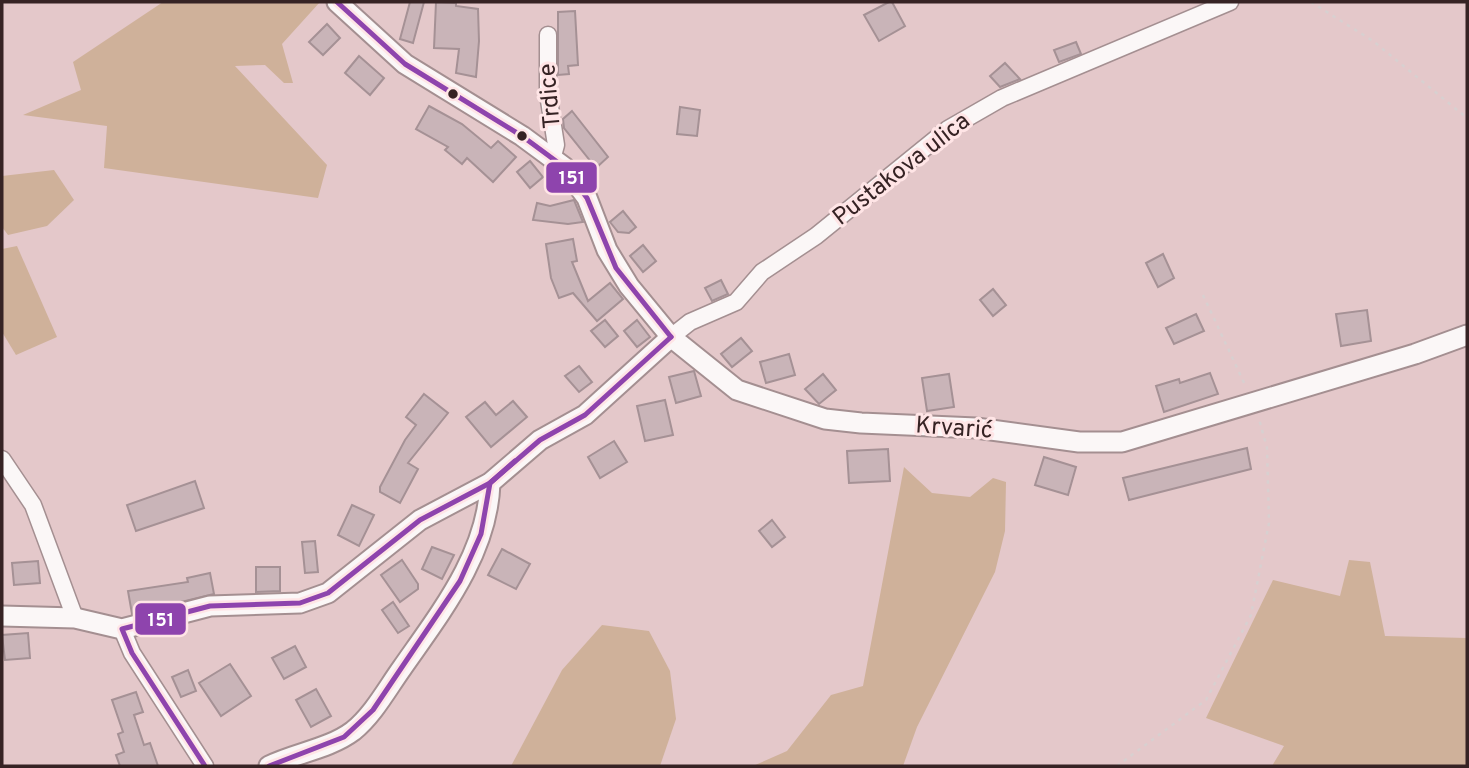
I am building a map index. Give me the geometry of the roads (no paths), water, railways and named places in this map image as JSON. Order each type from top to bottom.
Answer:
[{"type":"street","name":"Trdice","points":[[337,2],[405,64],[553,156],[587,198],[616,268],[671,337]]},
{"type":"street","name":"Pustakova ulica","points":[[671,337],[690,322],[736,302],[762,272],[816,236],[968,117],[1002,98],[1230,2]]},
{"type":"street","name":"Trdice","points":[[548,35],[548,94],[556,145],[553,156]]},
{"type":"street","name":"Krvarić","points":[[671,337],[737,390],[825,419],[861,424],[976,428],[1079,442],[1122,442],[1467,335]]},
{"type":"street","points":[[2,616],[75,618],[122,629],[210,606],[285,605],[314,600],[372,560],[420,520],[491,483],[540,440],[586,415],[671,337]]},
{"type":"street","points":[[2,459],[33,505],[75,618]]},
{"type":"street","points":[[269,766],[345,736],[377,704],[455,591],[476,548],[490,510],[491,483]]},
{"type":"street","points":[[122,629],[132,653],[205,766]]}]
